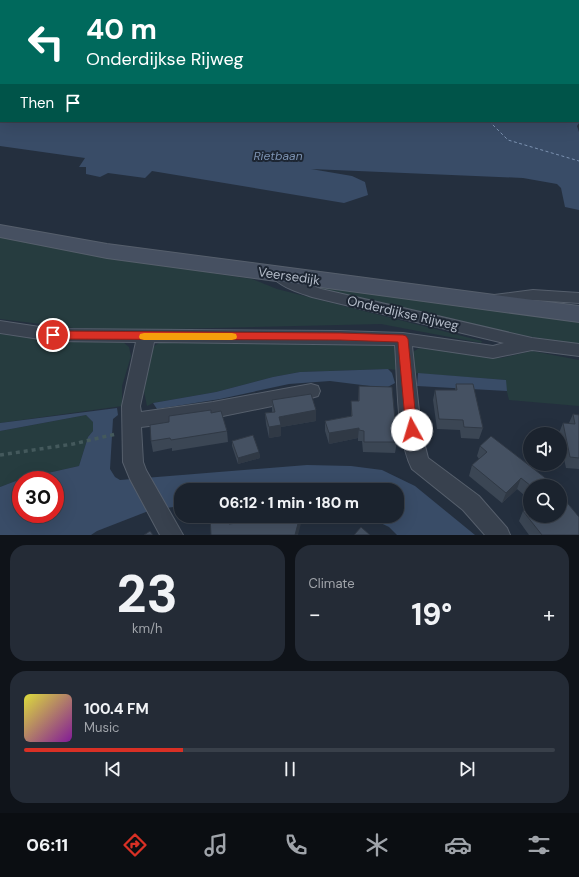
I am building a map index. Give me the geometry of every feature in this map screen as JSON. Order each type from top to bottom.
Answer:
[{"type":"main road","name":"Veersedijk","points":[[0,231],[107,251],[579,314]]},
{"type":"street","name":"Onderdijkse Rijweg","points":[[278,274],[294,284],[318,293],[532,344],[579,350]]},
{"type":"street","points":[[483,302],[533,295],[579,298]]},
{"type":"street","name":"Onderdijkse Rijweg","points":[[0,327],[53,335],[146,337],[340,337],[403,339],[493,352],[532,344]]},
{"type":"street","points":[[146,337],[134,391],[131,420],[133,462],[137,473],[172,535]]},
{"type":"street","points":[[403,339],[412,430],[419,463],[471,504],[499,535]]},
{"type":"street","points":[[131,420],[213,410],[311,391]]},
{"type":"path","points":[[0,455],[115,434]]},
{"type":"green space","points":[[0,236],[252,279],[277,289],[482,341],[481,343],[381,324],[130,330],[73,328],[0,319]]},
{"type":"green space","points":[[320,287],[579,321],[579,344],[513,334],[320,289]]},
{"type":"green space","points":[[0,334],[39,339],[123,342],[129,347],[131,356],[122,386],[122,406],[0,423]]},
{"type":"green space","points":[[160,342],[390,343],[395,347],[397,370],[300,372],[273,377],[216,392],[153,403],[147,406],[144,391],[153,347]]},
{"type":"green space","points":[[419,348],[501,358],[532,351],[579,360],[579,406],[509,400],[506,380],[413,373],[413,352]]},
{"type":"green space","points":[[86,415],[93,422],[93,431],[88,437],[79,466],[57,471],[12,471],[12,482],[0,487],[0,431]]},
{"type":"water","name":"Rietbaan","points":[[0,122],[579,122],[577,126],[579,132],[579,210],[565,207],[561,188],[557,184],[523,178],[311,169],[352,176],[365,182],[368,195],[344,203],[152,171],[145,178],[108,173],[100,177],[86,174],[86,167],[79,167],[85,158],[0,146]]},
{"type":"water","points":[[388,369],[392,373],[395,383],[386,388],[330,381],[289,384],[220,399],[157,409],[153,403],[216,392],[273,377],[300,372]]},
{"type":"water","points":[[418,373],[506,380],[507,391],[417,386]]},
{"type":"water","points":[[117,408],[118,415],[113,419],[110,469],[115,477],[120,480],[307,465],[351,466],[382,470],[415,486],[475,535],[397,535],[389,527],[381,523],[404,523],[404,483],[174,483],[174,507],[151,510],[97,531],[91,535],[0,535],[0,487],[12,482],[12,523],[64,523],[64,471],[57,471],[79,466],[88,437],[93,431],[93,422],[86,415],[0,431],[0,423]]},
{"type":"building","points":[[456,384],[473,384],[483,428],[464,427],[463,420],[439,419],[435,390],[457,390]]},
{"type":"building","points":[[359,386],[392,387],[397,442],[364,442],[364,431],[359,430],[359,428],[329,433],[325,421],[352,416],[351,401],[359,401]]},
{"type":"building","points":[[311,394],[316,410],[279,417],[281,425],[269,427],[265,413],[275,412],[272,400]]},
{"type":"building","points":[[211,410],[211,413],[221,411],[227,431],[171,440],[170,438],[151,441],[150,425],[169,422],[169,416]]},
{"type":"building","points":[[573,414],[579,415],[579,458],[570,457],[567,442],[567,427],[564,427],[563,423],[575,424]]},
{"type":"building","points":[[253,435],[259,452],[238,458],[232,441]]},
{"type":"building","points":[[491,436],[523,461],[523,471],[536,471],[547,479],[523,480],[521,478],[506,493],[472,465],[487,452],[480,446]]},
{"type":"building","points":[[567,502],[579,517],[579,535],[542,535],[532,523],[567,523]]},
{"type":"building","points":[[210,523],[298,523],[295,535],[211,535]]},
{"type":"building","points":[[361,527],[370,535],[354,535]]},
{"type":"building","points":[[150,531],[153,535],[144,535]]},
{"type":"ferry route","points":[[490,122],[508,140],[579,161]]},
{"type":"slow traffic","points":[[144,337],[232,337]]},
{"type":"route","points":[[53,335],[146,337],[340,337],[403,339],[412,430]]}]
